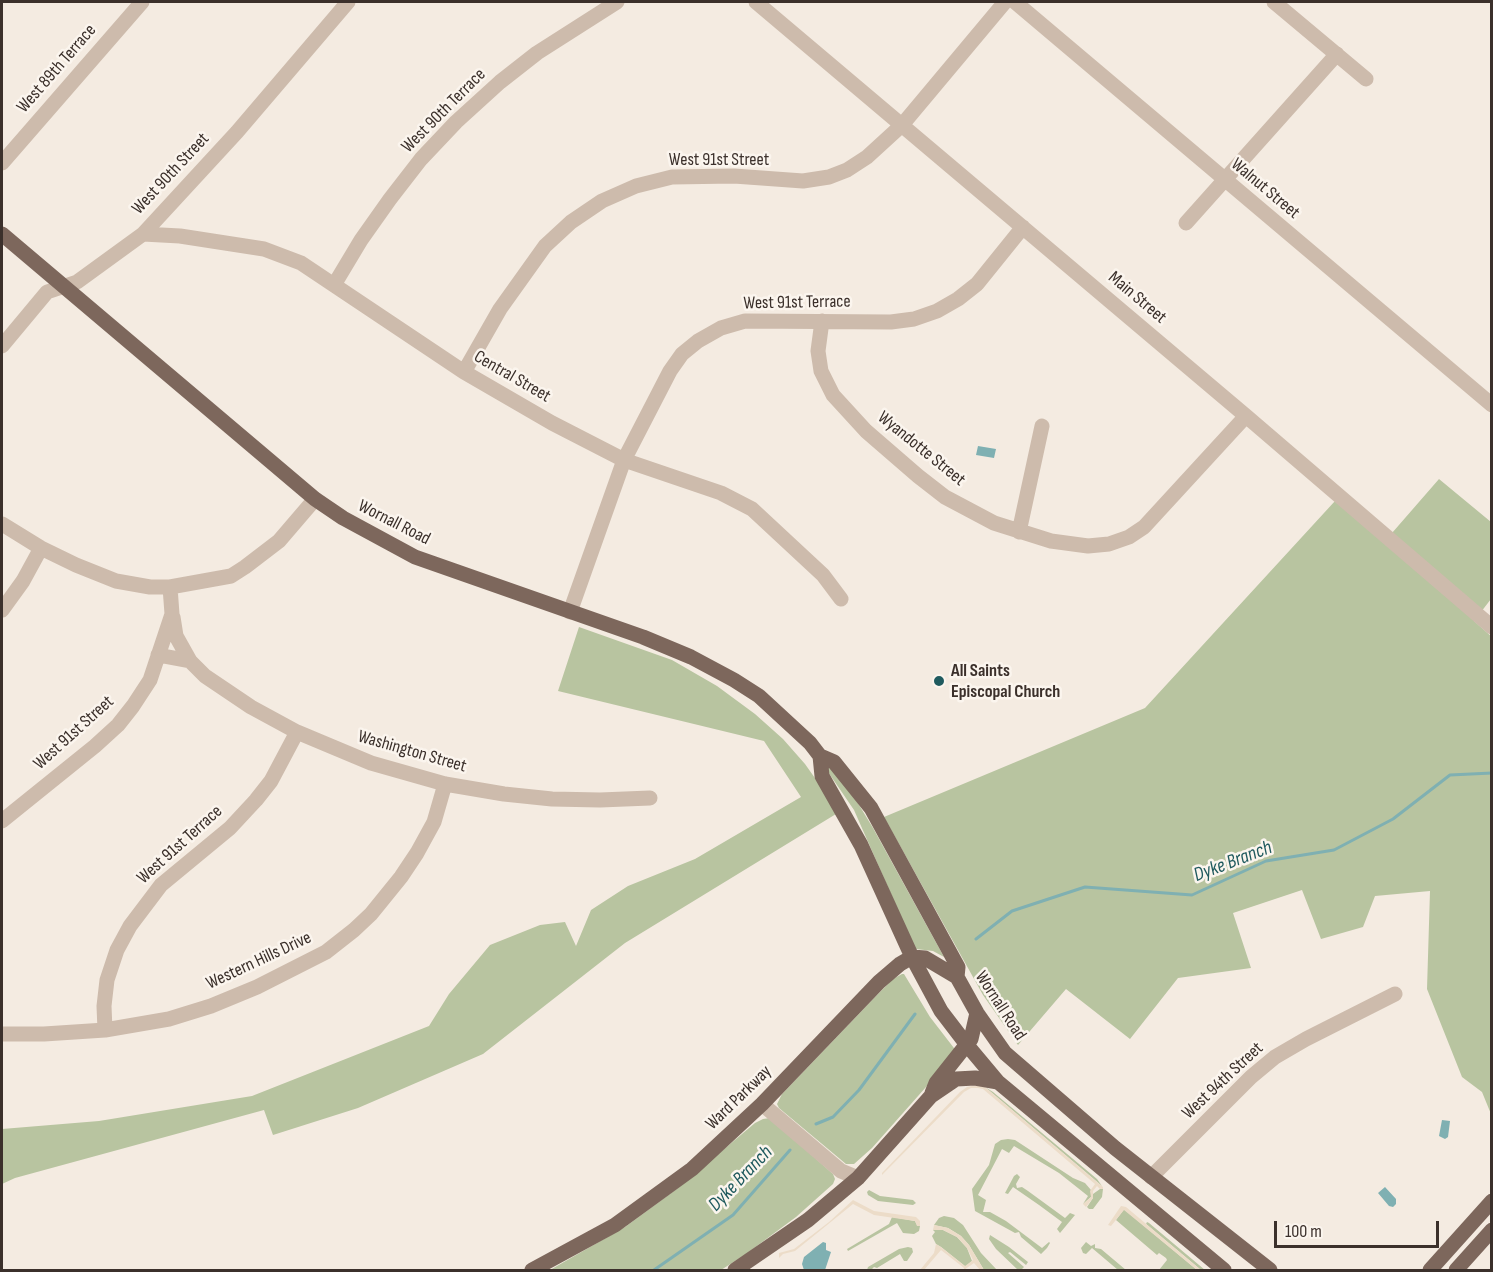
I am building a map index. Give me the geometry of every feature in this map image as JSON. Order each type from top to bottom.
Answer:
[{"type":"main road","name":"Wornall Road","points":[[2,234],[315,499],[366,532],[415,557],[643,637],[691,657],[759,696],[810,743],[820,756],[834,762],[871,808],[958,967],[957,977],[977,1013],[1005,1053],[1151,1177],[1272,1269]]},
{"type":"main road","name":"Wornall Road","points":[[820,756],[822,776],[861,845],[912,957],[941,1011],[967,1045],[998,1082],[1224,1270]]},
{"type":"main road","points":[[912,957],[924,958],[957,977]]},
{"type":"main road","name":"Ward Parkway","points":[[532,1270],[625,1218],[692,1169],[762,1104],[879,982],[912,957]]},
{"type":"main road","points":[[931,1096],[936,1083],[971,1039],[977,1013]]},
{"type":"main road","points":[[735,1270],[808,1220],[858,1178],[931,1096],[956,1079],[975,1078],[998,1082]]},
{"type":"main road","points":[[1430,1270],[1491,1201]]},
{"type":"main road","points":[[1456,1270],[1491,1230]]},
{"type":"street","name":"West 89th Terrace","points":[[2,163],[141,2]]},
{"type":"street","name":"West 90th Street","points":[[2,346],[47,292],[77,282],[142,234],[237,132],[348,2]]},
{"type":"street","name":"West 90th Terrace","points":[[334,285],[390,198],[456,122],[500,82],[537,53],[617,2]]},
{"type":"street","name":"Main Street","points":[[756,2],[1246,416],[1491,627]]},
{"type":"street","name":"West 91st Street","points":[[465,372],[500,309],[545,246],[571,222],[602,201],[636,186],[672,177],[734,176],[803,181],[829,177],[847,170],[867,157],[902,125],[1005,2]]},
{"type":"street","name":"Walnut Street","points":[[1015,2],[1491,405]]},
{"type":"street","points":[[1274,2],[1366,79]]},
{"type":"street","points":[[1186,223],[1337,54]]},
{"type":"street","name":"West 91st Terrace","points":[[570,612],[624,460],[670,371],[682,354],[698,340],[721,328],[745,321],[891,322],[914,319],[937,311],[958,299],[977,284],[1023,227]]},
{"type":"street","name":"Central Street","points":[[142,234],[180,236],[264,249],[300,263],[465,372],[552,423],[624,460],[721,493],[752,509],[823,575],[840,599]]},
{"type":"street","name":"Wyandotte Street","points":[[822,321],[819,351],[821,371],[833,395],[847,411],[918,476],[945,497],[994,523],[1051,541],[1088,546],[1109,544],[1144,527],[1246,416]]},
{"type":"street","points":[[1019,532],[1042,426]]},
{"type":"street","points":[[2,524],[41,548],[116,581],[150,587],[170,587],[231,576],[279,541],[315,499]]},
{"type":"street","points":[[2,610],[23,581],[41,548]]},
{"type":"street","name":"West 91st Street","points":[[2,821],[118,725],[150,680],[172,614],[170,587]]},
{"type":"street","name":"Washington Street","points":[[172,614],[176,636],[190,661],[205,676],[297,732],[370,763],[445,784],[504,794],[552,799],[650,798]]},
{"type":"street","points":[[158,655],[190,661]]},
{"type":"street","name":"West 91st Terrace","points":[[105,1030],[104,1006],[107,980],[117,950],[130,926],[161,885],[230,828],[256,801],[271,781],[297,732]]},
{"type":"street","name":"Western Hills Drive","points":[[2,1034],[105,1030],[170,1019],[211,1006],[257,987],[326,952],[371,914],[401,878],[434,822],[445,784]]},
{"type":"street","name":"West 94th Street","points":[[1151,1177],[1251,1077],[1275,1057],[1395,994]]},
{"type":"street","points":[[762,1104],[842,1171],[858,1178]]},
{"type":"green space","points":[[1439,479],[1491,522],[1491,599],[1474,621],[1492,637],[1491,1114],[1482,1092],[1462,1077],[1427,989],[1430,891],[1375,896],[1363,927],[1321,939],[1302,890],[1233,913],[1251,968],[1178,978],[1130,1039],[1066,989],[1018,1045],[983,995],[884,817],[1145,708],[1335,501],[1392,533]]},
{"type":"green space","points":[[579,627],[672,660],[717,686],[755,714],[783,739],[822,788],[836,814],[625,943],[483,1054],[358,1108],[273,1135],[264,1110],[15,1178],[2,1184],[2,1129],[99,1121],[252,1096],[429,1026],[449,994],[490,945],[540,925],[565,922],[576,946],[591,910],[628,886],[695,859],[801,797],[764,741],[558,691]]},
{"type":"green space","points":[[827,763],[856,800],[873,828],[944,957],[933,951],[916,949],[854,810],[824,766]]},
{"type":"green space","points":[[902,974],[930,1017],[957,1052],[872,1148],[854,1164],[846,1164],[777,1104],[782,1094],[877,995],[893,979]]},
{"type":"green space","points":[[985,1087],[1097,1179],[1102,1186]]},
{"type":"green space","points":[[770,1118],[833,1174],[835,1179],[833,1184],[796,1217],[746,1254],[721,1270],[550,1270],[625,1227],[678,1188],[755,1123]]},
{"type":"green space","points":[[1008,1139],[1015,1140],[1073,1178],[1085,1183],[1091,1190],[1091,1197],[1083,1204],[1088,1196],[1059,1173],[1014,1146],[1009,1153],[1002,1149],[978,1195],[986,1200],[983,1212],[990,1212],[1006,1221],[1042,1248],[1049,1242],[1041,1254],[1021,1237],[1019,1232],[1015,1233],[975,1211],[972,1189],[989,1165],[995,1144]]},
{"type":"green space","points":[[1017,1174],[1020,1177],[1016,1184],[1017,1188],[1022,1187],[1065,1218],[1070,1213],[1075,1215],[1060,1233],[1057,1229],[1062,1222],[1039,1205],[1013,1187],[1008,1194],[1005,1193]]},
{"type":"green space","points":[[1103,1189],[1102,1197],[1093,1209],[1089,1209],[1087,1207],[1093,1194]]},
{"type":"green space","points":[[869,1190],[880,1196],[913,1200],[916,1203],[913,1205],[878,1201],[868,1195]]},
{"type":"green space","points":[[1124,1209],[1197,1270],[1159,1270],[1167,1260],[1166,1258],[1159,1253],[1157,1255],[1116,1220]]},
{"type":"green space","points":[[944,1216],[954,1218],[963,1225],[981,1253],[997,1270],[984,1270],[961,1236],[948,1228],[934,1225],[939,1218]]},
{"type":"green space","points":[[892,1217],[915,1221],[920,1226],[919,1231],[914,1234],[903,1233],[897,1223],[848,1251],[847,1249],[889,1224]]},
{"type":"green space","points":[[1147,1222],[1205,1270],[1201,1270],[1146,1224]]},
{"type":"green space","points":[[933,1230],[957,1237],[967,1248],[972,1261],[966,1267],[936,1244],[932,1236],[935,1232]]},
{"type":"green space","points":[[990,1235],[1028,1262],[1026,1265],[1010,1252],[1008,1253],[1024,1267],[1018,1270],[996,1249],[989,1239]]},
{"type":"green space","points":[[1086,1242],[1091,1246],[1095,1244],[1095,1248],[1101,1249],[1126,1270],[1118,1270],[1092,1248],[1086,1254],[1083,1253],[1081,1248]]},
{"type":"green space","points":[[912,1248],[913,1252],[907,1261],[904,1261],[900,1254],[877,1268],[867,1270],[868,1267],[899,1249]]},
{"type":"shaded area","points":[[976,1085],[985,1087],[1103,1187],[1100,1189],[1097,1186],[1093,1191],[1093,1198],[1086,1207],[1083,1204],[1091,1197],[1090,1191],[1095,1184],[983,1089],[978,1088],[971,1088],[964,1092],[882,1175],[960,1092]]},
{"type":"shaded area","points":[[853,1200],[874,1211],[916,1217],[920,1221],[920,1226],[917,1226],[915,1221],[874,1215],[853,1204],[795,1251],[783,1254],[779,1258],[779,1253],[794,1249]]},
{"type":"shaded area","points":[[1121,1206],[1126,1207],[1201,1270],[1197,1270],[1124,1210],[1111,1226],[1108,1225]]},
{"type":"shaded area","points":[[934,1225],[948,1228],[961,1236],[984,1270],[980,1270],[974,1263],[964,1270],[941,1250],[924,1270],[920,1270],[934,1253],[936,1244],[965,1266],[973,1260],[967,1248],[957,1237],[943,1230],[933,1230]]},
{"type":"water","points":[[978,446],[996,449],[994,458],[976,455]]},
{"type":"water","points":[[1442,1120],[1450,1121],[1448,1137],[1445,1139],[1439,1136]]},
{"type":"water","points":[[1385,1187],[1396,1199],[1393,1207],[1389,1206],[1378,1193]]},
{"type":"water","points":[[823,1242],[826,1243],[826,1250],[831,1252],[825,1270],[804,1270],[802,1264],[804,1257]]},
{"type":"waterway","name":"Dyke Branch","points":[[976,939],[1012,911],[1085,887],[1192,895],[1266,861],[1334,850],[1393,819],[1450,775],[1492,773]]},
{"type":"waterway","name":"Dyke Branch","points":[[816,1124],[833,1117],[859,1090],[915,1014]]},
{"type":"waterway","name":"Dyke Branch","points":[[654,1270],[733,1215],[790,1150]]},
{"type":"place","name":"All Saints Episcopal Church","points":[[939,681]]}]
